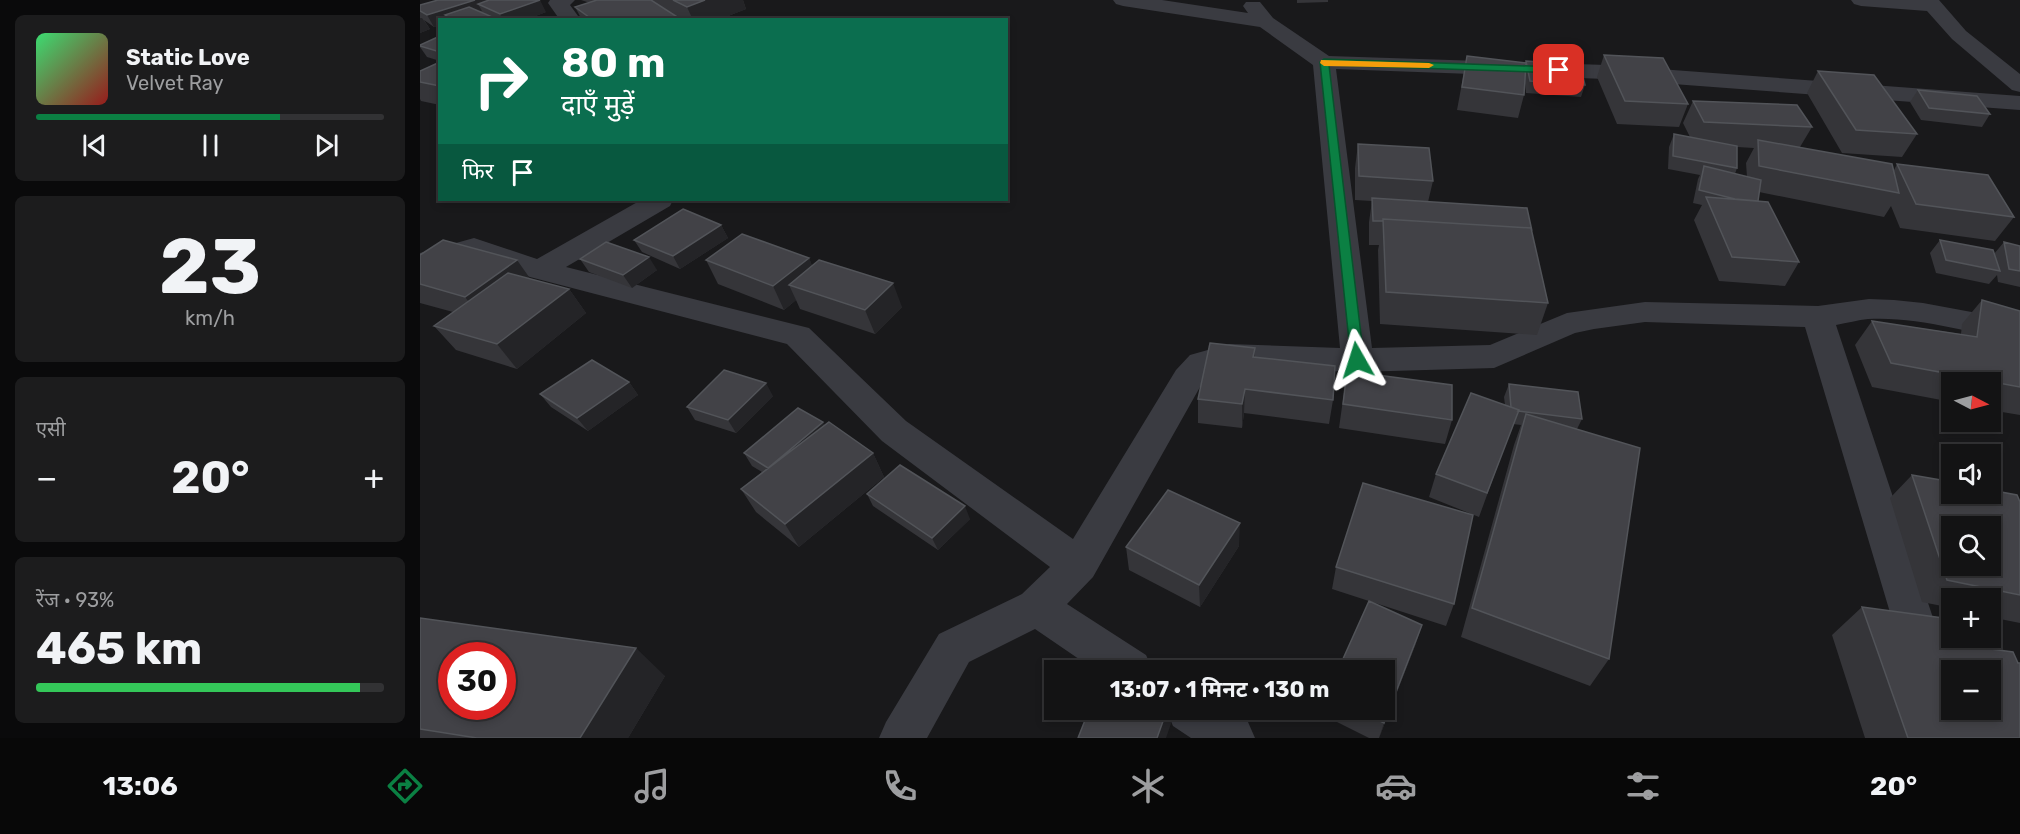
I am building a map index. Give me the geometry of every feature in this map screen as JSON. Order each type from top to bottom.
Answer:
[{"type":"street","points":[[1123,0],[1266,22]]},
{"type":"street","points":[[1249,0],[1266,22],[1324,62],[1606,72],[2020,103]]},
{"type":"street","points":[[1861,0],[1930,2],[1959,35],[2020,85]]},
{"type":"street","points":[[559,1],[570,18]]},
{"type":"street","points":[[1324,62],[1357,360]]},
{"type":"street","points":[[540,270],[658,201]]},
{"type":"street","points":[[420,262],[474,246],[540,270],[798,336],[894,431],[1080,565]]},
{"type":"street","points":[[902,738],[954,648],[1037,607],[1080,565],[1188,379],[1202,363],[1229,356],[1357,360],[1494,356],[1567,324],[1644,312],[1818,317],[1869,309],[1894,310],[1923,313],[2020,332]]},
{"type":"street","points":[[1818,317],[1918,636]]},
{"type":"street","points":[[1037,607],[1116,660]]},
{"type":"street","points":[[1204,720],[1232,738]]},
{"type":"building","points":[[438,0],[475,0],[427,15],[420,11],[420,5]]},
{"type":"building","points":[[489,0],[540,0],[500,14],[478,4]]},
{"type":"building","points":[[597,0],[651,0],[679,18],[590,18],[575,7]]},
{"type":"building","points":[[673,0],[705,0],[687,7]]},
{"type":"building","points":[[469,7],[490,16],[450,18],[445,15]]},
{"type":"building","points":[[438,37],[438,51],[420,45]]},
{"type":"building","points":[[1604,55],[1663,58],[1688,104],[1625,101]]},
{"type":"building","points":[[1467,56],[1526,63],[1524,95],[1462,87]]},
{"type":"building","points":[[1526,61],[1580,65],[1585,85],[1530,81]]},
{"type":"building","points":[[438,63],[438,86],[420,82],[420,71]]},
{"type":"building","points":[[1818,71],[1874,75],[1917,134],[1856,130]]},
{"type":"building","points":[[1918,90],[1977,96],[1990,114],[1929,108]]},
{"type":"building","points":[[1693,101],[1797,105],[1812,127],[1704,122]]},
{"type":"building","points":[[1674,134],[1737,146],[1737,168],[1673,156]]},
{"type":"building","points":[[1758,140],[1892,164],[1899,193],[1759,166]]},
{"type":"building","points":[[1358,144],[1429,148],[1433,181],[1359,176]]},
{"type":"building","points":[[1897,164],[1988,175],[2014,217],[1916,204]]},
{"type":"building","points":[[1704,166],[1761,180],[1758,201],[1735,199],[1699,190]]},
{"type":"building","points":[[1706,197],[1768,202],[1799,262],[1732,257]]},
{"type":"building","points":[[1372,198],[1527,208],[1532,231],[1531,228],[1383,219],[1383,221],[1373,221]]},
{"type":"building","points":[[683,209],[721,225],[673,256],[634,240]]},
{"type":"building","points":[[1383,219],[1531,228],[1548,303],[1386,292]]},
{"type":"building","points":[[742,234],[809,258],[773,286],[706,260]]},
{"type":"building","points":[[443,240],[517,260],[465,297],[420,284],[420,255]]},
{"type":"building","points":[[1940,240],[1993,250],[2000,271],[1946,260]]},
{"type":"building","points":[[606,242],[649,257],[623,275],[580,259]]},
{"type":"building","points":[[2004,242],[2020,246],[2020,271],[2009,269]]},
{"type":"building","points":[[819,260],[893,283],[865,310],[789,285]]},
{"type":"building","points":[[508,273],[569,289],[497,344],[434,326]]},
{"type":"building","points":[[1982,300],[2020,311],[2020,387],[2001,383],[2001,372],[1941,372],[1891,363],[1872,321],[1977,337]]},
{"type":"building","points":[[1210,343],[1255,348],[1253,357],[1335,366],[1333,400],[1245,389],[1242,404],[1198,399]]},
{"type":"building","points":[[592,360],[629,382],[577,418],[540,394]]},
{"type":"building","points":[[724,370],[766,383],[728,420],[687,407]]},
{"type":"building","points":[[1347,371],[1452,385],[1452,420],[1343,404]]},
{"type":"building","points":[[1509,384],[1578,392],[1582,419],[1518,411],[1511,407]]},
{"type":"building","points":[[1471,393],[1519,410],[1487,493],[1436,474]]},
{"type":"building","points":[[798,408],[823,422],[768,468],[744,453]]},
{"type":"building","points":[[1526,414],[1640,448],[1609,659],[1472,608]]},
{"type":"building","points":[[829,422],[873,453],[785,524],[741,489]]},
{"type":"building","points":[[900,465],[965,506],[932,538],[867,494]]},
{"type":"building","points":[[1912,475],[1941,480],[1941,504],[2001,504],[2001,492],[2017,495],[2020,502],[2020,595],[2001,591],[2001,588],[1986,588],[1947,580],[1946,576],[2001,576],[2001,516],[1941,516],[1941,562]]},
{"type":"building","points":[[1363,483],[1473,515],[1454,604],[1336,567]]},
{"type":"building","points":[[1168,490],[1240,523],[1199,585],[1126,547]]},
{"type":"building","points":[[1369,601],[1422,625],[1395,695],[1395,660],[1342,660]]},
{"type":"building","points":[[1862,607],[1941,618],[1941,648],[1984,648],[2013,652],[2020,663],[2020,738],[1908,738]]},
{"type":"building","points":[[420,618],[636,648],[580,738],[477,738],[420,729]]},
{"type":"building","points":[[1085,720],[1163,720],[1157,738],[1078,738]]},
{"type":"slow traffic","points":[[1324,63],[1429,65]]},
{"type":"route","points":[[1357,360],[1324,62],[1559,70]]}]
